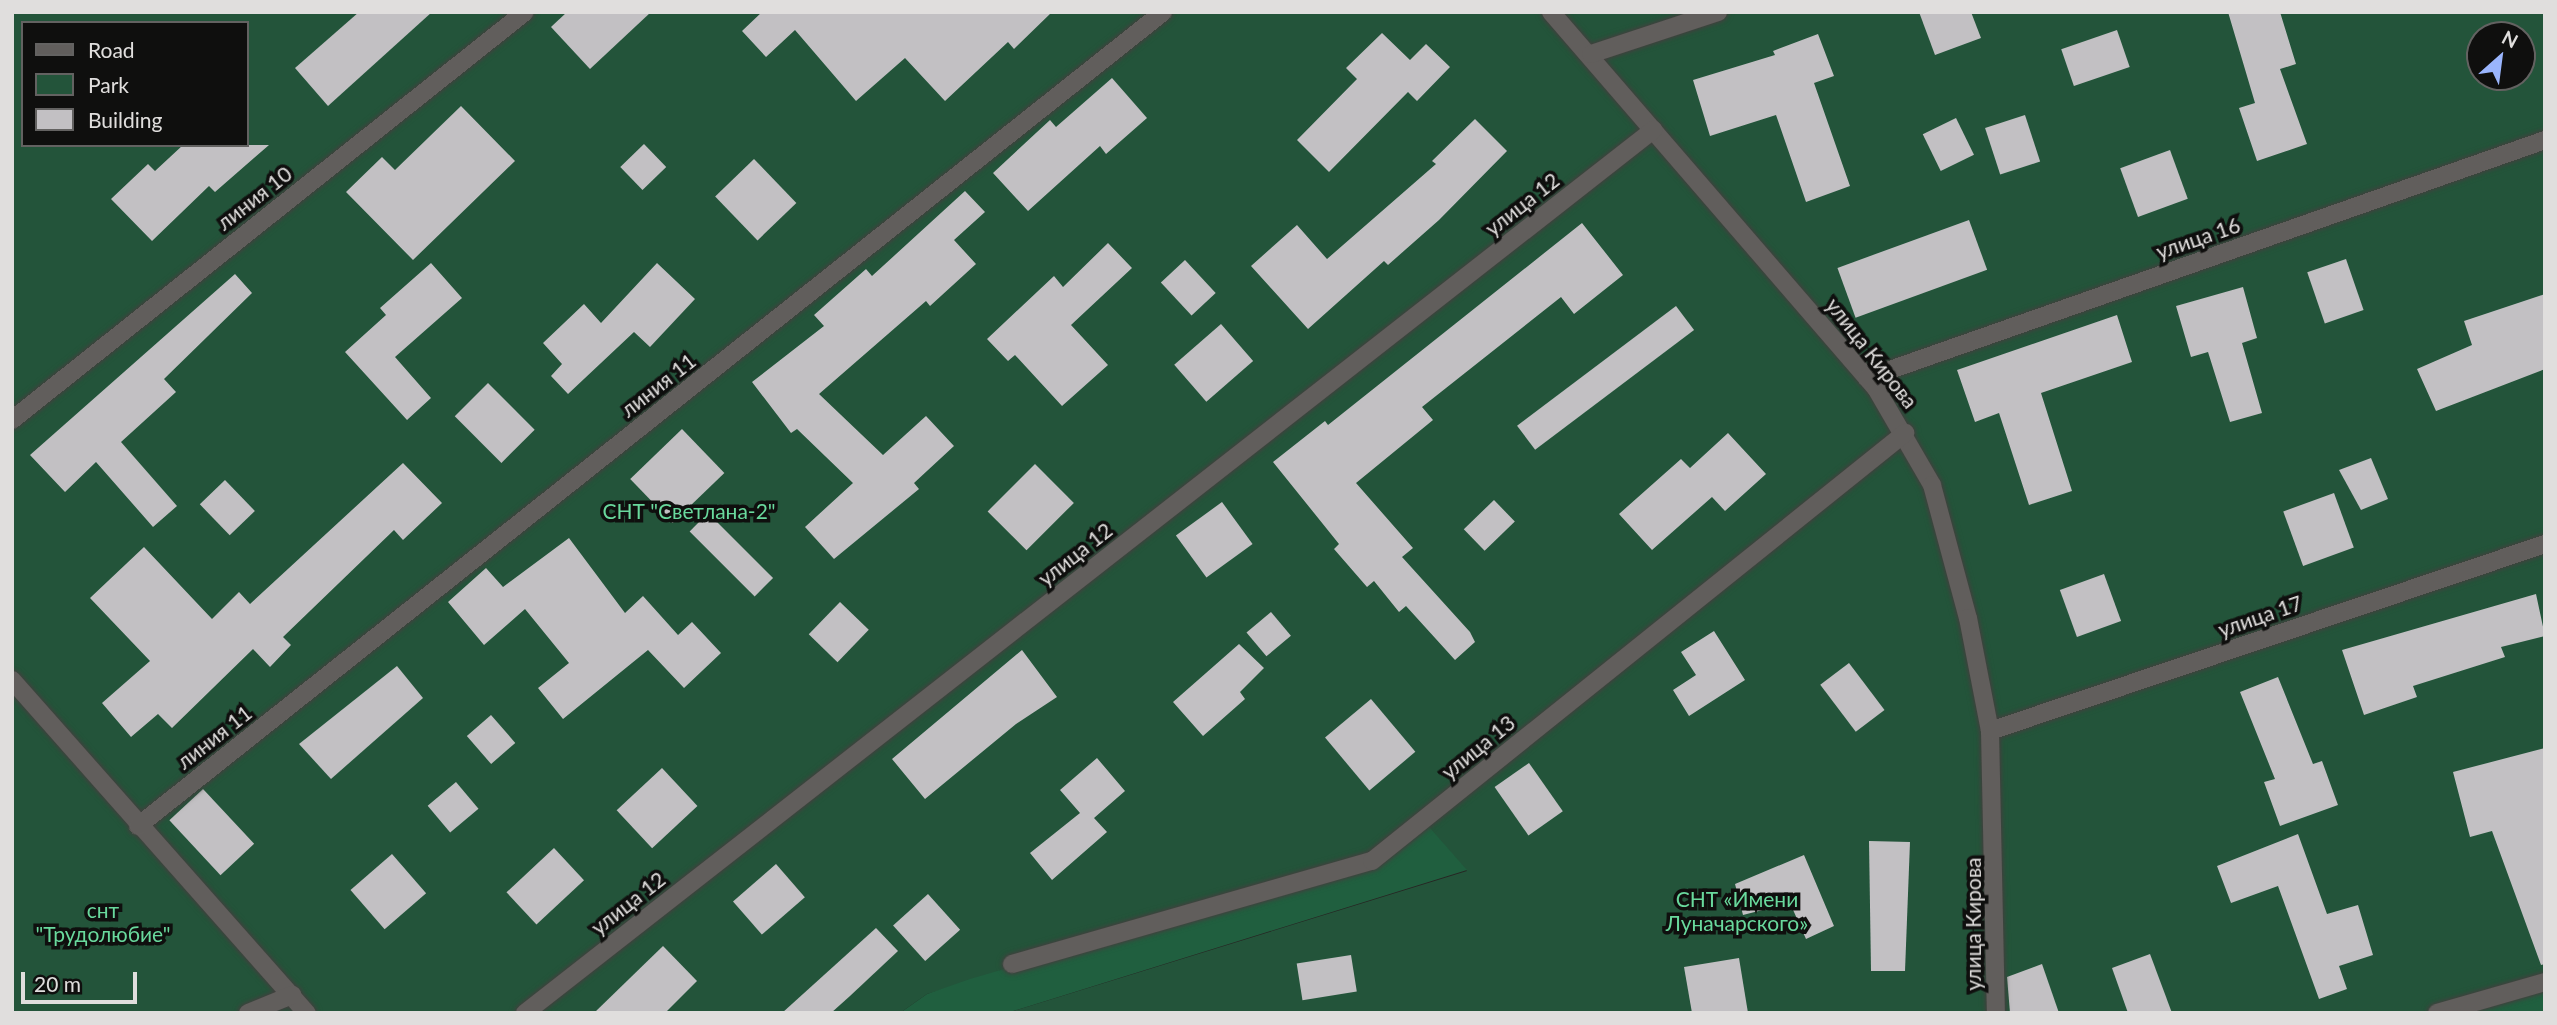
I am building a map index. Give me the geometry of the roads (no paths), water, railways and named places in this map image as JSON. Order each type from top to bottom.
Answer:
[{"type":"street","name":"линия 10","points":[[12,420],[525,12]]},
{"type":"street","name":"линия 11","points":[[138,826],[1163,12]]},
{"type":"street","name":"улица Кирова","points":[[1551,12],[1591,54],[1867,378],[1905,433],[1932,485],[1968,618],[1990,731],[1996,1013]]},
{"type":"street","points":[[1591,54],[1718,12]]},
{"type":"street","name":"улица 12","points":[[525,1013],[1653,130]]},
{"type":"street","name":"улица 16","points":[[1867,378],[2545,140]]},
{"type":"street","name":"улица 13","points":[[1012,964],[1372,861],[1905,433]]},
{"type":"street","name":"улица 17","points":[[1990,731],[2545,544]]},
{"type":"street","points":[[12,680],[138,826],[307,1013]]},
{"type":"street","points":[[2437,1013],[2545,982]]},
{"type":"street","points":[[248,1013],[292,995]]},
{"type":"park label","name":"СНТ \"Светлана-2\"","points":[[689,511]]},
{"type":"park label","name":"СНТ «Имени Луначарского»","points":[[1737,911]]},
{"type":"park label","name":"снт \"Трудолюбие\"","points":[[103,922]]}]
